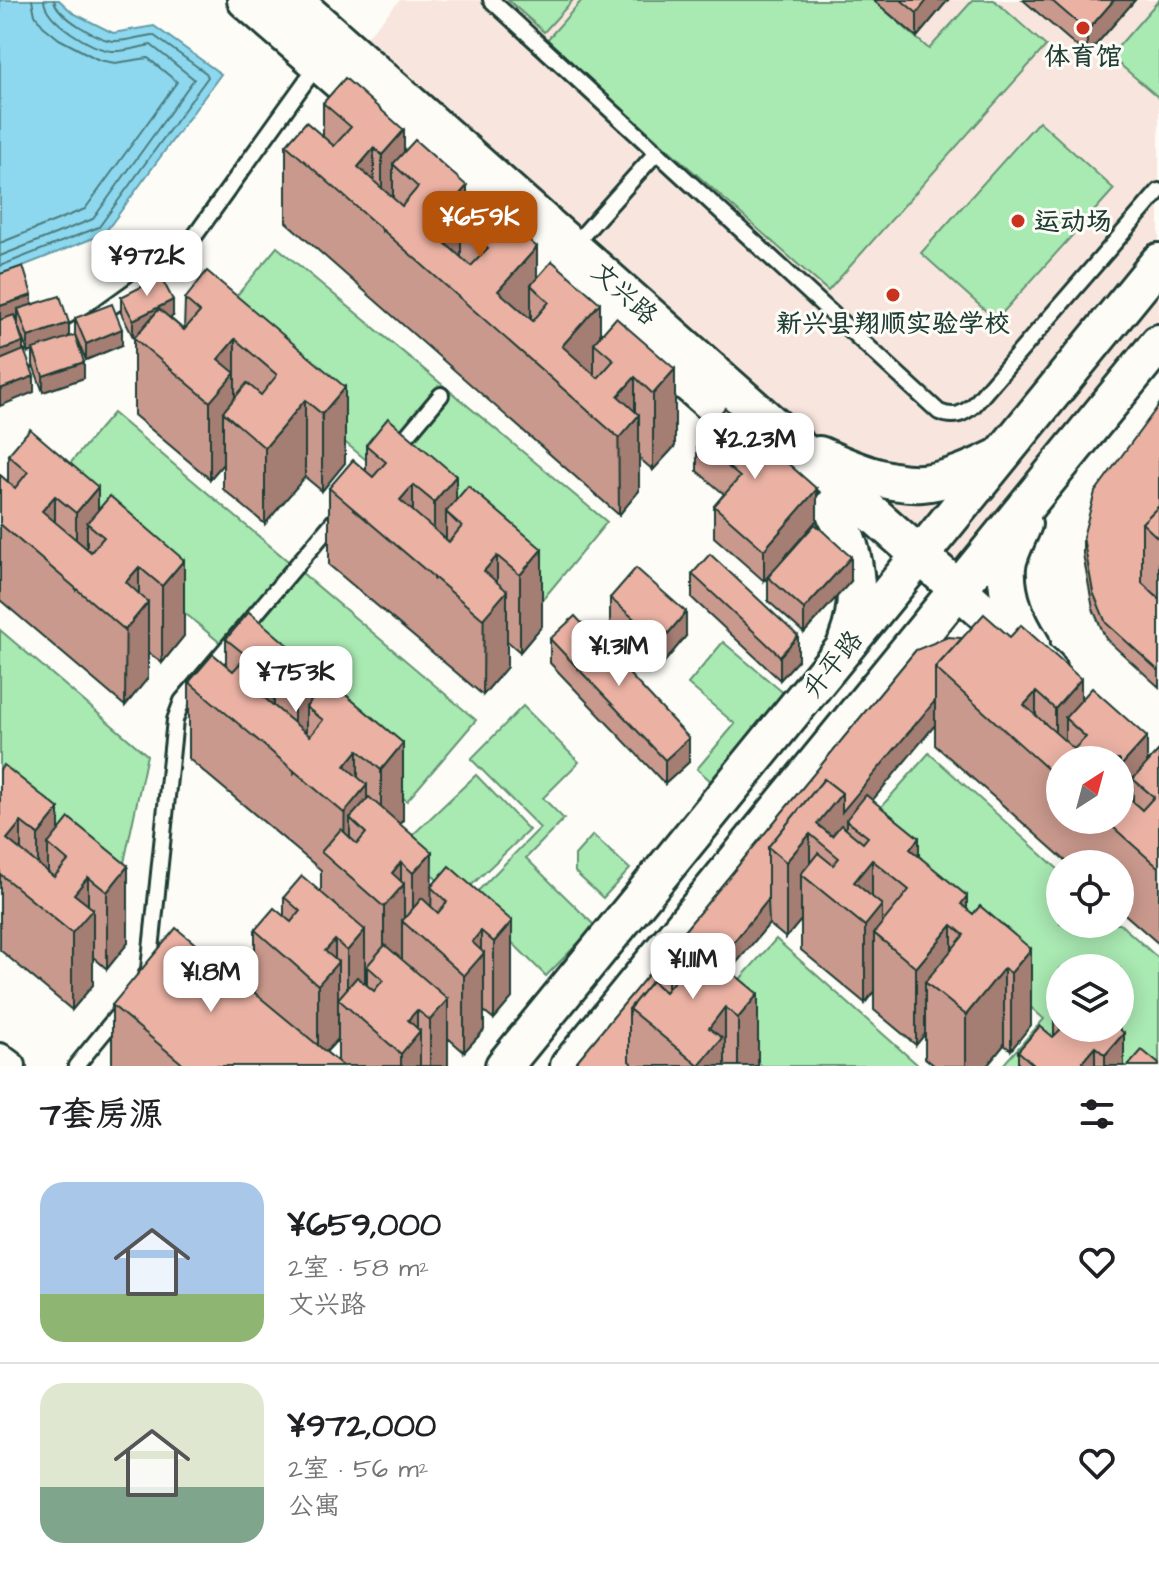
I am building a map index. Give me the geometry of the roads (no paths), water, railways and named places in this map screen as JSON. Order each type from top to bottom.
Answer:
[{"type":"street","name":"文兴路","points":[[246,0],[319,63],[366,84],[573,246],[1059,679]]},
{"type":"street","name":"文兴路","points":[[293,0],[366,84],[832,508],[920,555]]},
{"type":"street","name":"升平路","points":[[504,1066],[1159,262]]},
{"type":"street","name":"升平路","points":[[569,1066],[1159,343]]},
{"type":"street","points":[[792,442],[837,463],[883,479],[922,483],[977,468],[1001,457]]},
{"type":"street","points":[[1033,497],[1007,564],[1009,597],[1022,631],[1059,679]]},
{"type":"street","points":[[832,508],[846,535],[857,577],[855,621],[843,650]]},
{"type":"street","points":[[874,692],[920,654],[968,644],[1007,652],[1059,679]]},
{"type":"street","points":[[0,1057],[12,1066]]},
{"type":"lane","points":[[491,0],[939,412],[949,416],[962,414],[974,405],[1159,191]]},
{"type":"lane","points":[[0,374],[94,319],[179,258],[319,63]]},
{"type":"lane","points":[[573,246],[656,153]]},
{"type":"lane","points":[[381,466],[441,395]]},
{"type":"lane","points":[[76,1066],[138,991],[149,969],[175,720],[182,701],[352,501]]},
{"type":"water","points":[[0,0],[59,0],[73,13],[113,33],[154,26],[221,74],[104,234],[0,275]]},
{"type":"place","name":"体育馆","points":[[1083,28]]},
{"type":"place","name":"运动场","points":[[1018,221]]},
{"type":"place","name":"新兴县翔顺实验学校","points":[[893,295]]}]
